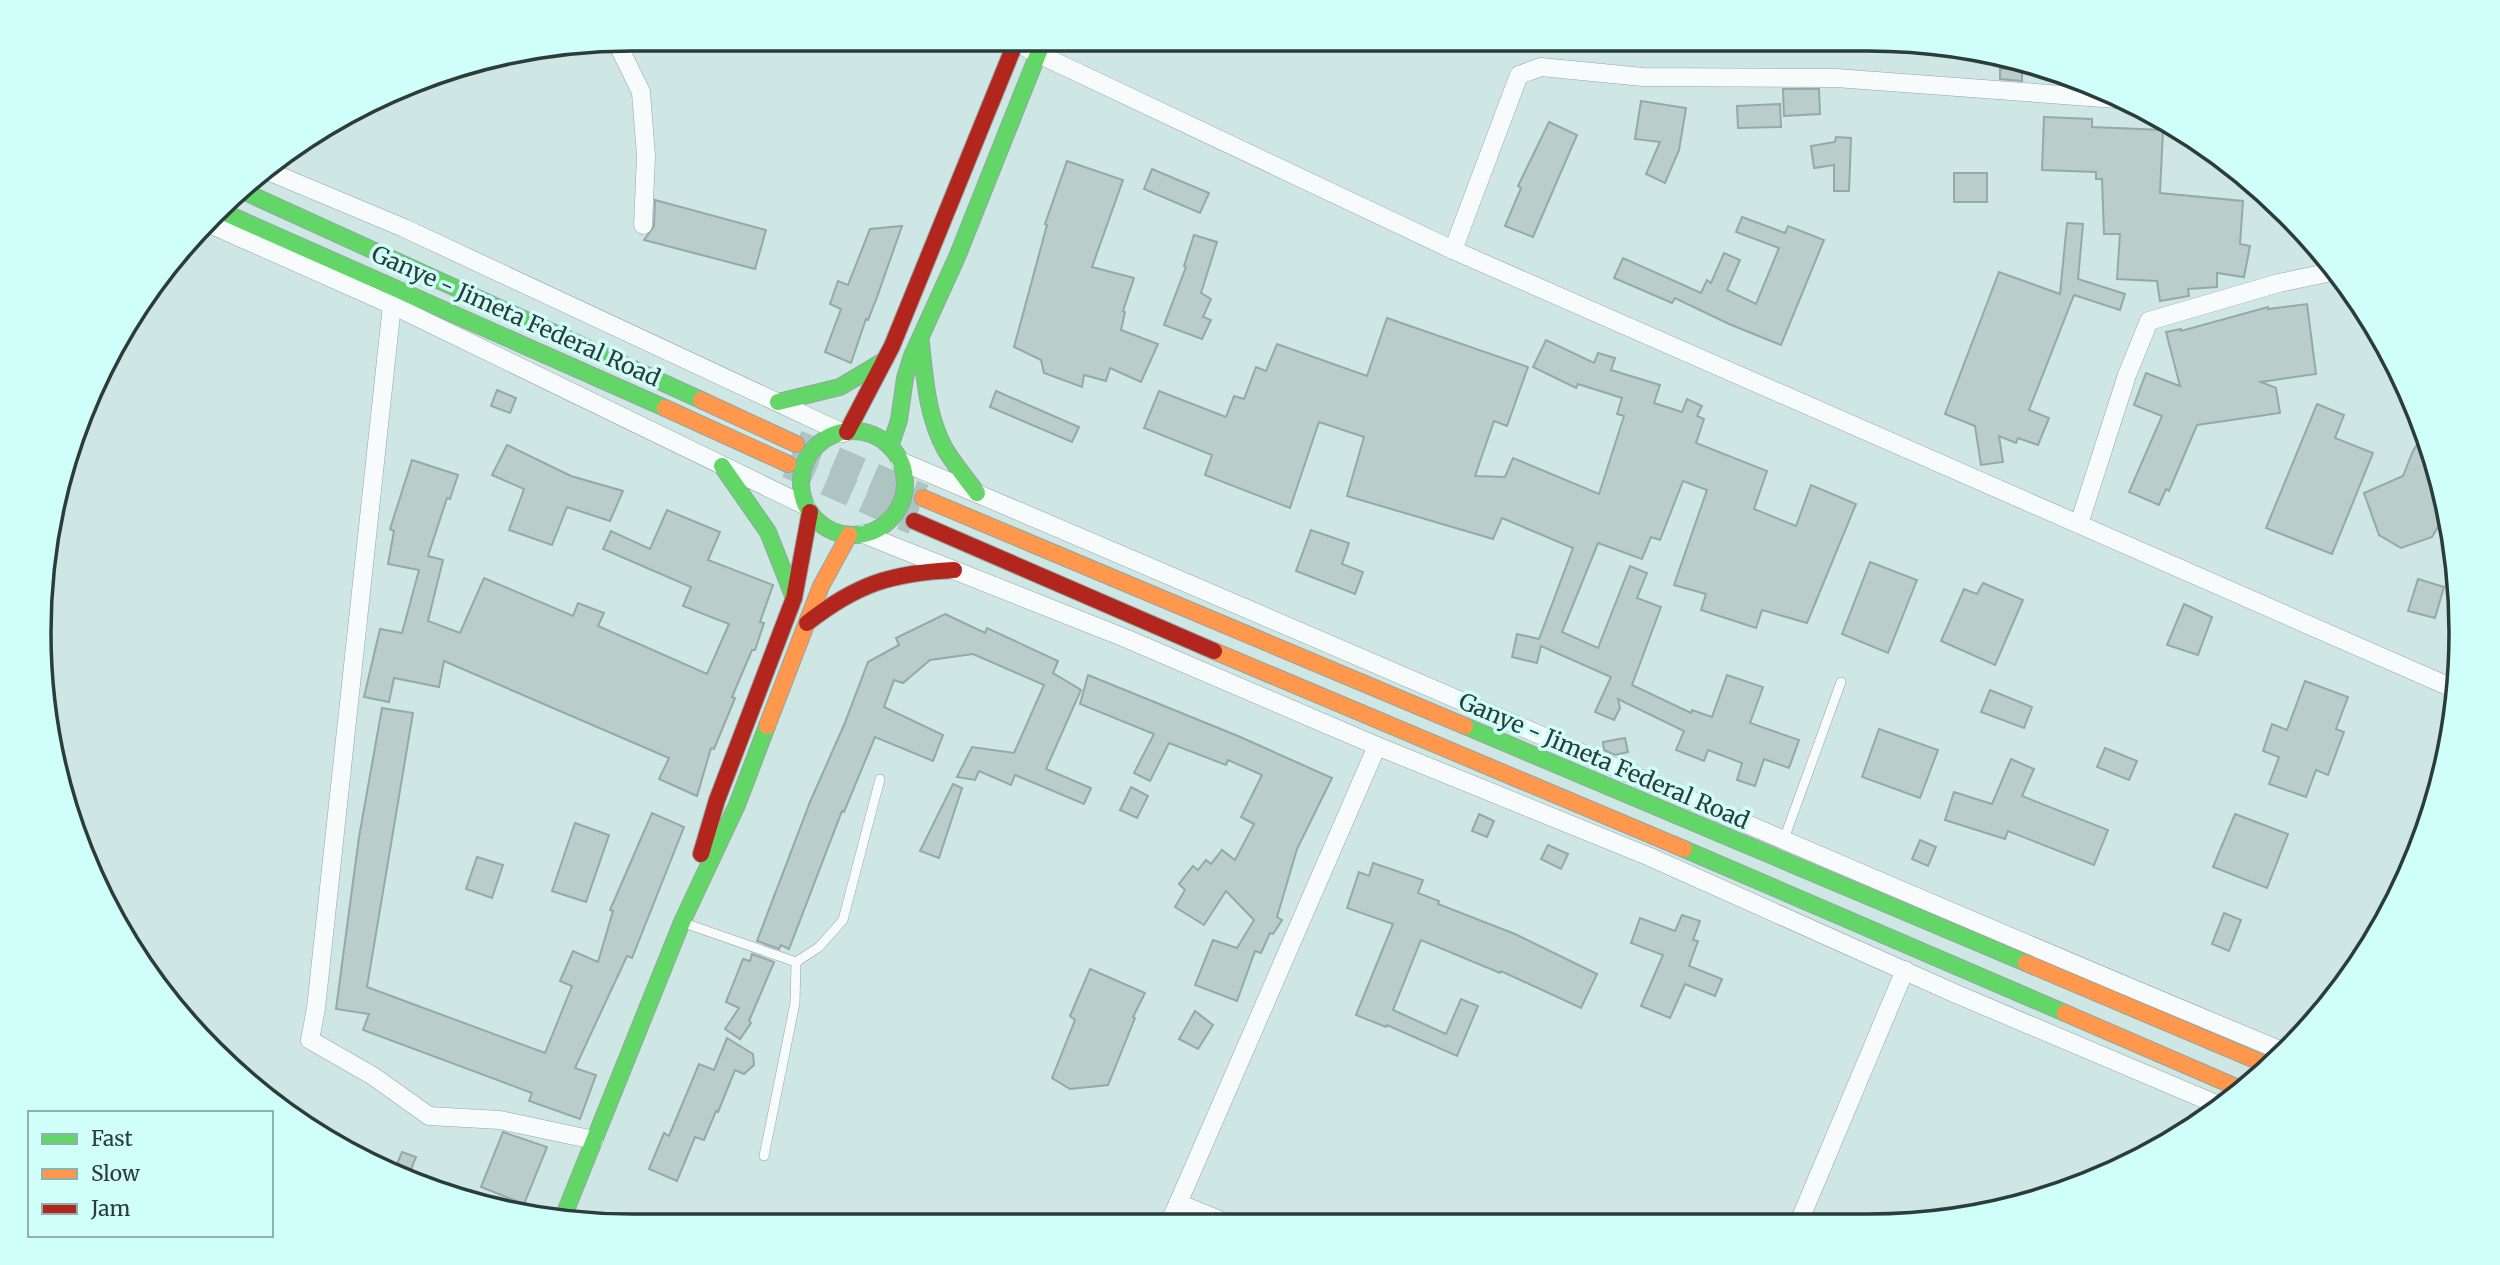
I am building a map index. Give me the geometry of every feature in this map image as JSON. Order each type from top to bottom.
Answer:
[{"type":"main road","points":[[845,432],[885,359],[1012,51]]},
{"type":"main road","points":[[895,454],[905,378],[957,257],[1039,51]]},
{"type":"main road","name":"Ganye - Jimeta Federal Road","points":[[250,194],[796,444]]},
{"type":"main road","name":"Ganye - Jimeta Federal Road","points":[[228,214],[788,464]]},
{"type":"main road","points":[[920,339],[930,410],[946,449],[977,493]]},
{"type":"main road","points":[[778,402],[840,387],[885,359]]},
{"type":"main road","points":[[682,922],[717,800],[794,598],[800,575],[808,509],[801,480],[804,467],[819,444],[845,432],[870,434],[895,454],[904,473],[905,487],[896,512],[876,530],[856,535],[836,533],[824,527],[808,509]]},
{"type":"main road","points":[[722,466],[768,532],[794,598]]},
{"type":"main road","name":"Ganye - Jimeta Federal Road","points":[[923,498],[2260,1062]]},
{"type":"main road","points":[[914,521],[1278,679],[1604,814],[2232,1085]]},
{"type":"main road","points":[[566,1210],[682,922],[737,805],[830,567],[856,535]]},
{"type":"main road","points":[[806,624],[845,595],[874,582],[912,571],[954,570]]},
{"type":"street","points":[[621,51],[640,92],[646,156],[643,225]]},
{"type":"street","points":[[1051,51],[1453,250],[2446,685]]},
{"type":"street","points":[[1453,250],[1519,75],[1541,67],[1643,77],[1836,78],[2095,97]]},
{"type":"street","points":[[275,174],[404,228],[845,432]]},
{"type":"street","points":[[216,227],[393,305],[808,509]]},
{"type":"street","points":[[2079,524],[2127,375],[2149,321],[2279,283],[2325,273]]},
{"type":"street","points":[[393,305],[310,1040],[373,1076],[429,1116],[500,1120],[594,1140]]},
{"type":"street","points":[[895,454],[977,493],[2275,1048]]},
{"type":"street","points":[[856,535],[954,570],[1125,638],[1377,746],[1650,857],[2211,1102]]},
{"type":"street","points":[[1173,1214],[1377,746]]},
{"type":"street","points":[[1802,1214],[1905,970]]},
{"type":"street","points":[[1178,1203],[1205,1214]]},
{"type":"lane","points":[[1784,839],[1840,682]]},
{"type":"lane","points":[[796,962],[819,947],[843,920],[880,779]]},
{"type":"lane","points":[[682,922],[796,962]]},
{"type":"lane","points":[[764,1156],[796,1003],[796,962]]},
{"type":"building","points":[[2000,69],[2022,72],[2022,81],[2000,79]]},
{"type":"building","points":[[1783,89],[1819,89],[1820,114],[1784,116]]},
{"type":"building","points":[[1641,101],[1686,108],[1679,150],[1665,183],[1646,174],[1660,142],[1635,139]]},
{"type":"building","points":[[1780,104],[1781,127],[1738,128],[1737,106]]},
{"type":"building","points":[[2044,117],[2092,119],[2092,127],[2159,130],[2163,132],[2160,193],[2243,201],[2240,244],[2250,246],[2244,277],[2217,273],[2217,287],[2188,289],[2189,296],[2160,301],[2157,281],[2117,279],[2120,234],[2104,234],[2102,179],[2096,179],[2096,172],[2042,170]]},
{"type":"building","points":[[1549,122],[1577,135],[1533,237],[1505,226],[1521,188],[1518,186]]},
{"type":"building","points":[[1836,137],[1851,138],[1849,191],[1834,191],[1834,165],[1814,168],[1811,146],[1835,142]]},
{"type":"building","points":[[1067,161],[1123,180],[1092,267],[1134,278],[1123,311],[1121,330],[1158,344],[1141,382],[1110,368],[1106,381],[1084,375],[1082,387],[1044,373],[1041,360],[1014,347],[1047,225],[1045,224]]},
{"type":"building","points":[[1152,169],[1209,193],[1200,213],[1144,189]]},
{"type":"building","points":[[1954,173],[1987,173],[1987,202],[1954,202]]},
{"type":"building","points":[[655,200],[766,230],[755,269],[644,240],[654,226]]},
{"type":"building","points":[[1742,217],[1785,233],[1788,226],[1824,240],[1781,345],[1675,298],[1672,303],[1614,278],[1623,258],[1701,293],[1707,280],[1711,283],[1724,253],[1740,260],[1727,290],[1756,304],[1779,248],[1736,232]]},
{"type":"building","points":[[2067,223],[2083,224],[2078,279],[2125,294],[2120,310],[2074,295],[2029,410],[2049,418],[2038,445],[2018,438],[2016,443],[1999,436],[2003,462],[1981,465],[1975,426],[1945,414],[1999,272],[2060,294]]},
{"type":"building","points":[[902,226],[851,363],[825,352],[841,309],[830,304],[838,281],[848,285],[870,229]]},
{"type":"building","points":[[1194,235],[1217,242],[1201,293],[1211,299],[1203,317],[1211,320],[1202,339],[1164,325],[1186,267],[1184,266]]},
{"type":"building","points":[[2307,304],[2316,374],[2261,382],[2276,388],[2280,413],[2197,425],[2169,491],[2166,489],[2159,505],[2129,492],[2162,416],[2134,405],[2146,373],[2180,386],[2166,332],[2181,331],[2268,307]]},
{"type":"building","points":[[1387,318],[1528,367],[1507,426],[1494,421],[1475,476],[1505,477],[1513,458],[1599,494],[1624,416],[1617,414],[1622,398],[1578,384],[1576,388],[1533,367],[1546,340],[1594,363],[1598,353],[1615,358],[1611,370],[1660,385],[1654,403],[1682,412],[1687,399],[1702,406],[1697,416],[1704,419],[1696,443],[1767,471],[1754,509],[1796,526],[1811,485],[1856,504],[1807,623],[1762,610],[1756,628],[1701,610],[1706,594],[1674,585],[1707,490],[1683,481],[1660,540],[1651,537],[1642,559],[1598,543],[1562,632],[1598,648],[1630,566],[1647,573],[1637,598],[1661,607],[1632,685],[1691,713],[1692,710],[1712,717],[1727,675],[1763,687],[1750,723],[1799,740],[1789,768],[1764,759],[1755,786],[1737,780],[1742,763],[1708,750],[1704,761],[1676,750],[1684,731],[1618,699],[1620,708],[1614,720],[1595,712],[1611,677],[1541,646],[1537,663],[1512,657],[1517,634],[1539,639],[1573,548],[1502,518],[1493,539],[1347,496],[1364,437],[1319,422],[1290,508],[1205,475],[1212,455],[1144,428],[1159,391],[1226,417],[1234,396],[1244,399],[1256,367],[1266,371],[1277,344],[1367,376]]},
{"type":"building","points":[[497,390],[516,398],[510,413],[491,406]]},
{"type":"building","points":[[996,391],[1079,427],[1072,442],[990,407]]},
{"type":"building","points":[[2317,404],[2344,415],[2335,438],[2373,453],[2332,554],[2266,528]]},
{"type":"building","points":[[2417,444],[2439,525],[2432,537],[2401,548],[2379,535],[2364,493],[2403,476]]},
{"type":"building","points":[[507,445],[571,476],[623,491],[610,521],[567,507],[552,545],[509,530],[524,489],[492,475]]},
{"type":"building","points":[[412,460],[458,475],[450,499],[447,498],[428,556],[443,560],[428,621],[460,633],[484,578],[573,616],[578,603],[604,613],[598,626],[707,674],[729,624],[683,606],[691,587],[603,549],[611,531],[650,549],[667,510],[720,532],[708,560],[773,585],[760,622],[764,623],[755,650],[752,650],[732,697],[735,698],[714,749],[711,748],[697,796],[659,779],[669,758],[444,661],[439,687],[394,678],[389,702],[364,697],[380,629],[402,633],[419,570],[388,564],[394,531],[390,529]]},
{"type":"building","points":[[1311,530],[1349,543],[1342,564],[1363,572],[1355,594],[1296,571]]},
{"type":"building","points":[[1870,562],[1917,580],[1888,653],[1842,634]]},
{"type":"building","points":[[2418,579],[2444,587],[2435,618],[2408,611]]},
{"type":"building","points":[[1983,583],[2023,600],[1995,665],[1941,641],[1964,589],[1977,594]]},
{"type":"building","points":[[2184,604],[2212,617],[2198,655],[2167,645]]},
{"type":"building","points":[[945,614],[985,633],[987,628],[1058,661],[1053,673],[1081,690],[1046,769],[1091,788],[1084,804],[1015,775],[1011,785],[979,771],[975,780],[957,777],[972,747],[1014,753],[1044,685],[973,654],[930,660],[903,683],[894,680],[884,707],[943,735],[933,761],[875,737],[844,812],[842,811],[789,949],[781,945],[779,949],[757,941],[810,802],[868,662],[899,645],[896,638]]},
{"type":"building","points":[[1088,675],[1238,736],[1332,778],[1297,849],[1277,917],[1282,920],[1273,934],[1270,933],[1261,953],[1255,951],[1237,1001],[1195,985],[1213,940],[1237,948],[1254,920],[1226,891],[1204,925],[1175,907],[1185,890],[1179,884],[1193,866],[1198,870],[1206,860],[1211,864],[1222,850],[1235,860],[1254,824],[1241,817],[1262,775],[1228,760],[1226,765],[1169,743],[1150,781],[1134,773],[1154,734],[1080,704]]},
{"type":"building","points":[[2305,681],[2348,697],[2336,729],[2344,732],[2328,775],[2316,770],[2306,797],[2269,784],[2279,757],[2263,751],[2272,724],[2287,730]]},
{"type":"building","points":[[1990,690],[2032,707],[2024,728],[1981,712]]},
{"type":"building","points":[[382,708],[413,713],[367,987],[545,1053],[572,986],[560,981],[573,951],[598,962],[613,911],[610,910],[652,813],[684,827],[632,958],[627,956],[575,1068],[596,1075],[580,1119],[529,1101],[532,1093],[363,1030],[369,1014],[336,1009],[359,837]]},
{"type":"building","points":[[1879,729],[1938,750],[1920,798],[1862,777]]},
{"type":"building","points":[[1625,738],[1628,752],[1615,755],[1604,750],[1603,742]]},
{"type":"building","points":[[2105,748],[2137,761],[2129,780],[2097,767]]},
{"type":"building","points":[[2011,759],[2034,769],[2022,796],[2108,830],[2094,865],[2008,831],[2005,839],[1945,820],[1954,792],[1992,804]]},
{"type":"building","points":[[953,784],[962,788],[939,858],[920,851]]},
{"type":"building","points":[[1131,787],[1148,796],[1137,818],[1120,810]]},
{"type":"building","points":[[1479,814],[1494,821],[1487,837],[1472,831]]},
{"type":"building","points":[[2235,814],[2288,834],[2267,888],[2213,867]]},
{"type":"building","points":[[575,823],[609,835],[586,902],[552,891]]},
{"type":"building","points":[[1920,840],[1936,847],[1928,866],[1912,859]]},
{"type":"building","points":[[1548,845],[1568,854],[1561,869],[1541,859]]},
{"type":"building","points":[[477,857],[503,865],[492,898],[466,889]]},
{"type":"building","points":[[1373,863],[1423,880],[1418,893],[1439,901],[1438,904],[1515,934],[1597,974],[1581,1008],[1501,971],[1500,973],[1421,940],[1393,1010],[1446,1034],[1461,999],[1478,1006],[1457,1056],[1387,1025],[1386,1027],[1356,1015],[1393,924],[1347,908],[1359,872],[1369,876]]},
{"type":"building","points":[[2224,913],[2241,920],[2229,951],[2212,944]]},
{"type":"building","points":[[1682,915],[1700,921],[1693,940],[1698,941],[1689,966],[1722,979],[1715,996],[1685,984],[1670,1018],[1641,1006],[1663,955],[1631,943],[1640,918],[1675,931]]},
{"type":"building","points":[[752,954],[774,962],[749,1021],[751,1023],[740,1039],[725,1029],[739,1008],[726,1002],[743,959],[750,961]]},
{"type":"building","points":[[1090,969],[1145,993],[1133,1017],[1135,1018],[1108,1085],[1070,1089],[1052,1078],[1075,1020],[1070,1016]]},
{"type":"building","points":[[1195,1011],[1213,1025],[1198,1049],[1179,1039]]},
{"type":"building","points":[[727,1038],[753,1054],[754,1065],[744,1074],[735,1070],[704,1140],[695,1137],[677,1181],[649,1169],[664,1133],[669,1136],[699,1064],[714,1070]]},
{"type":"building","points":[[503,1132],[547,1147],[524,1204],[481,1187]]},
{"type":"building","points":[[402,1152],[416,1157],[411,1170],[397,1164]]},
{"type":"tunnel","points":[[796,444],[923,498]]},
{"type":"tunnel","points":[[788,464],[914,521]]},
{"type":"traffic: fast","points":[[890,447],[899,420],[905,378],[912,356],[957,257],[1039,51]]},
{"type":"traffic: fast","points":[[250,194],[701,400]]},
{"type":"traffic: fast","points":[[228,214],[665,408]]},
{"type":"traffic: fast","points":[[921,343],[934,424],[949,455],[977,493]]},
{"type":"traffic: fast","points":[[778,402],[840,387],[885,360]]},
{"type":"traffic: fast","points":[[853,431],[873,435],[890,446],[901,463],[905,483],[901,503],[890,520],[873,531],[853,535],[833,531],[816,520],[805,503],[801,483],[805,463],[816,446],[833,435],[853,431]]},
{"type":"traffic: fast","points":[[722,466],[768,532],[794,598]]},
{"type":"traffic: fast","points":[[566,1210],[682,922],[737,805],[767,726]]},
{"type":"traffic: fast","points":[[1465,726],[2026,963]]},
{"type":"traffic: fast","points":[[1684,849],[2065,1013]]},
{"type":"traffic: slow","points":[[701,400],[796,444]]},
{"type":"traffic: slow","points":[[665,408],[788,464]]},
{"type":"traffic: slow","points":[[923,498],[1465,726]]},
{"type":"traffic: slow","points":[[767,726],[821,586],[849,535]]},
{"type":"traffic: slow","points":[[1214,651],[1684,849]]},
{"type":"traffic: slow","points":[[2026,963],[2260,1062]]},
{"type":"traffic: slow","points":[[2065,1013],[2232,1085]]},
{"type":"traffic: jam","points":[[847,432],[892,346],[1012,51]]},
{"type":"traffic: jam","points":[[701,854],[717,800],[794,598],[810,512]]},
{"type":"traffic: jam","points":[[914,521],[1214,651]]},
{"type":"traffic: jam","points":[[807,623],[842,599],[876,583],[911,574],[954,570]]}]
